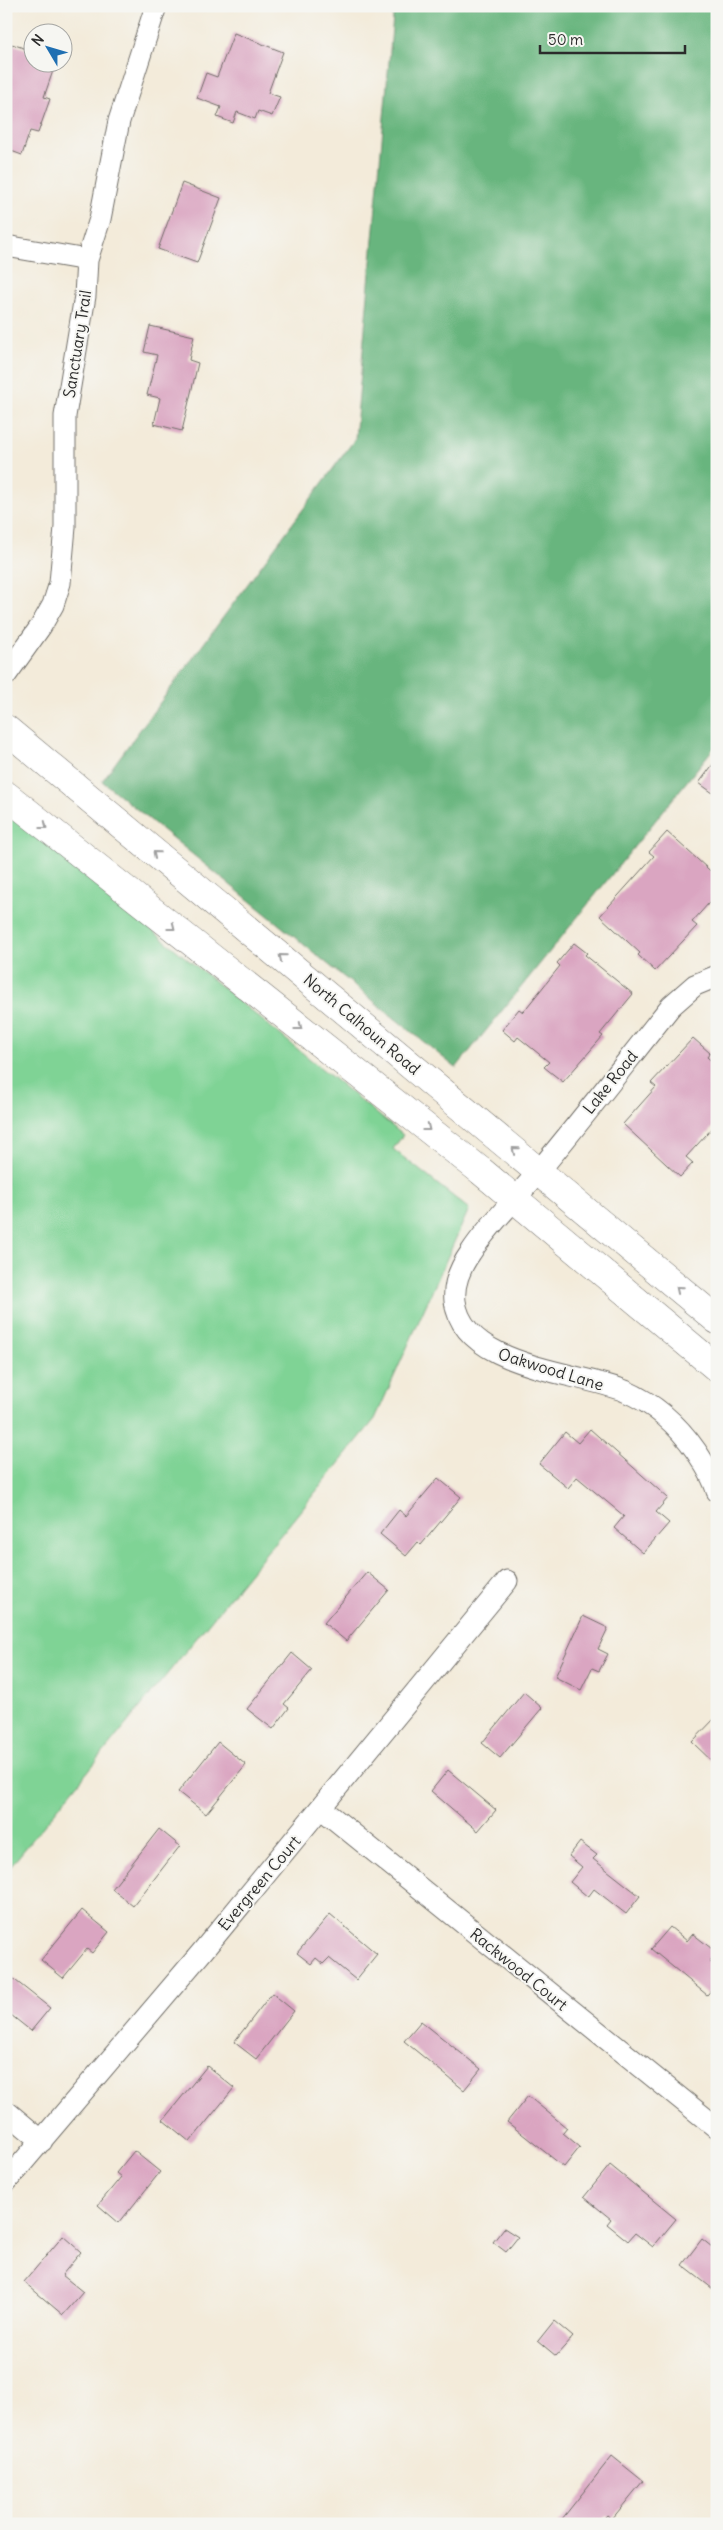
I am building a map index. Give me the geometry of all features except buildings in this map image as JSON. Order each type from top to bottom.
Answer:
[{"type":"main road","name":"North Calhoun Road","points":[[6,729],[539,1170],[717,1320]]},
{"type":"main road","points":[[6,795],[481,1171],[717,1368]]},
{"type":"street","name":"Sanctuary Trail","points":[[6,675],[42,626],[53,605],[60,583],[65,527],[65,416],[85,296],[88,260],[100,219],[119,121],[156,6]]},
{"type":"street","points":[[6,246],[88,260]]},
{"type":"street","name":"Lake Road","points":[[514,1200],[672,1006],[695,985],[717,976]]},
{"type":"street","name":"Oakwood Lane","points":[[514,1200],[471,1251],[458,1273],[455,1301],[459,1318],[466,1331],[489,1350],[501,1355],[624,1391],[646,1402],[674,1423],[687,1438],[703,1461],[717,1491]]},
{"type":"street","name":"Evergreen Court","points":[[6,2182],[322,1809],[508,1581]]},
{"type":"street","name":"Rackwood Court","points":[[322,1809],[717,2128]]},
{"type":"street","points":[[6,2111],[42,2141]]},
{"type":"green space","points":[[394,6],[717,6],[717,744],[456,1068],[102,781],[355,439]]},
{"type":"green space","points":[[6,811],[403,1135],[393,1149],[469,1209],[375,1419],[6,1872]]}]
